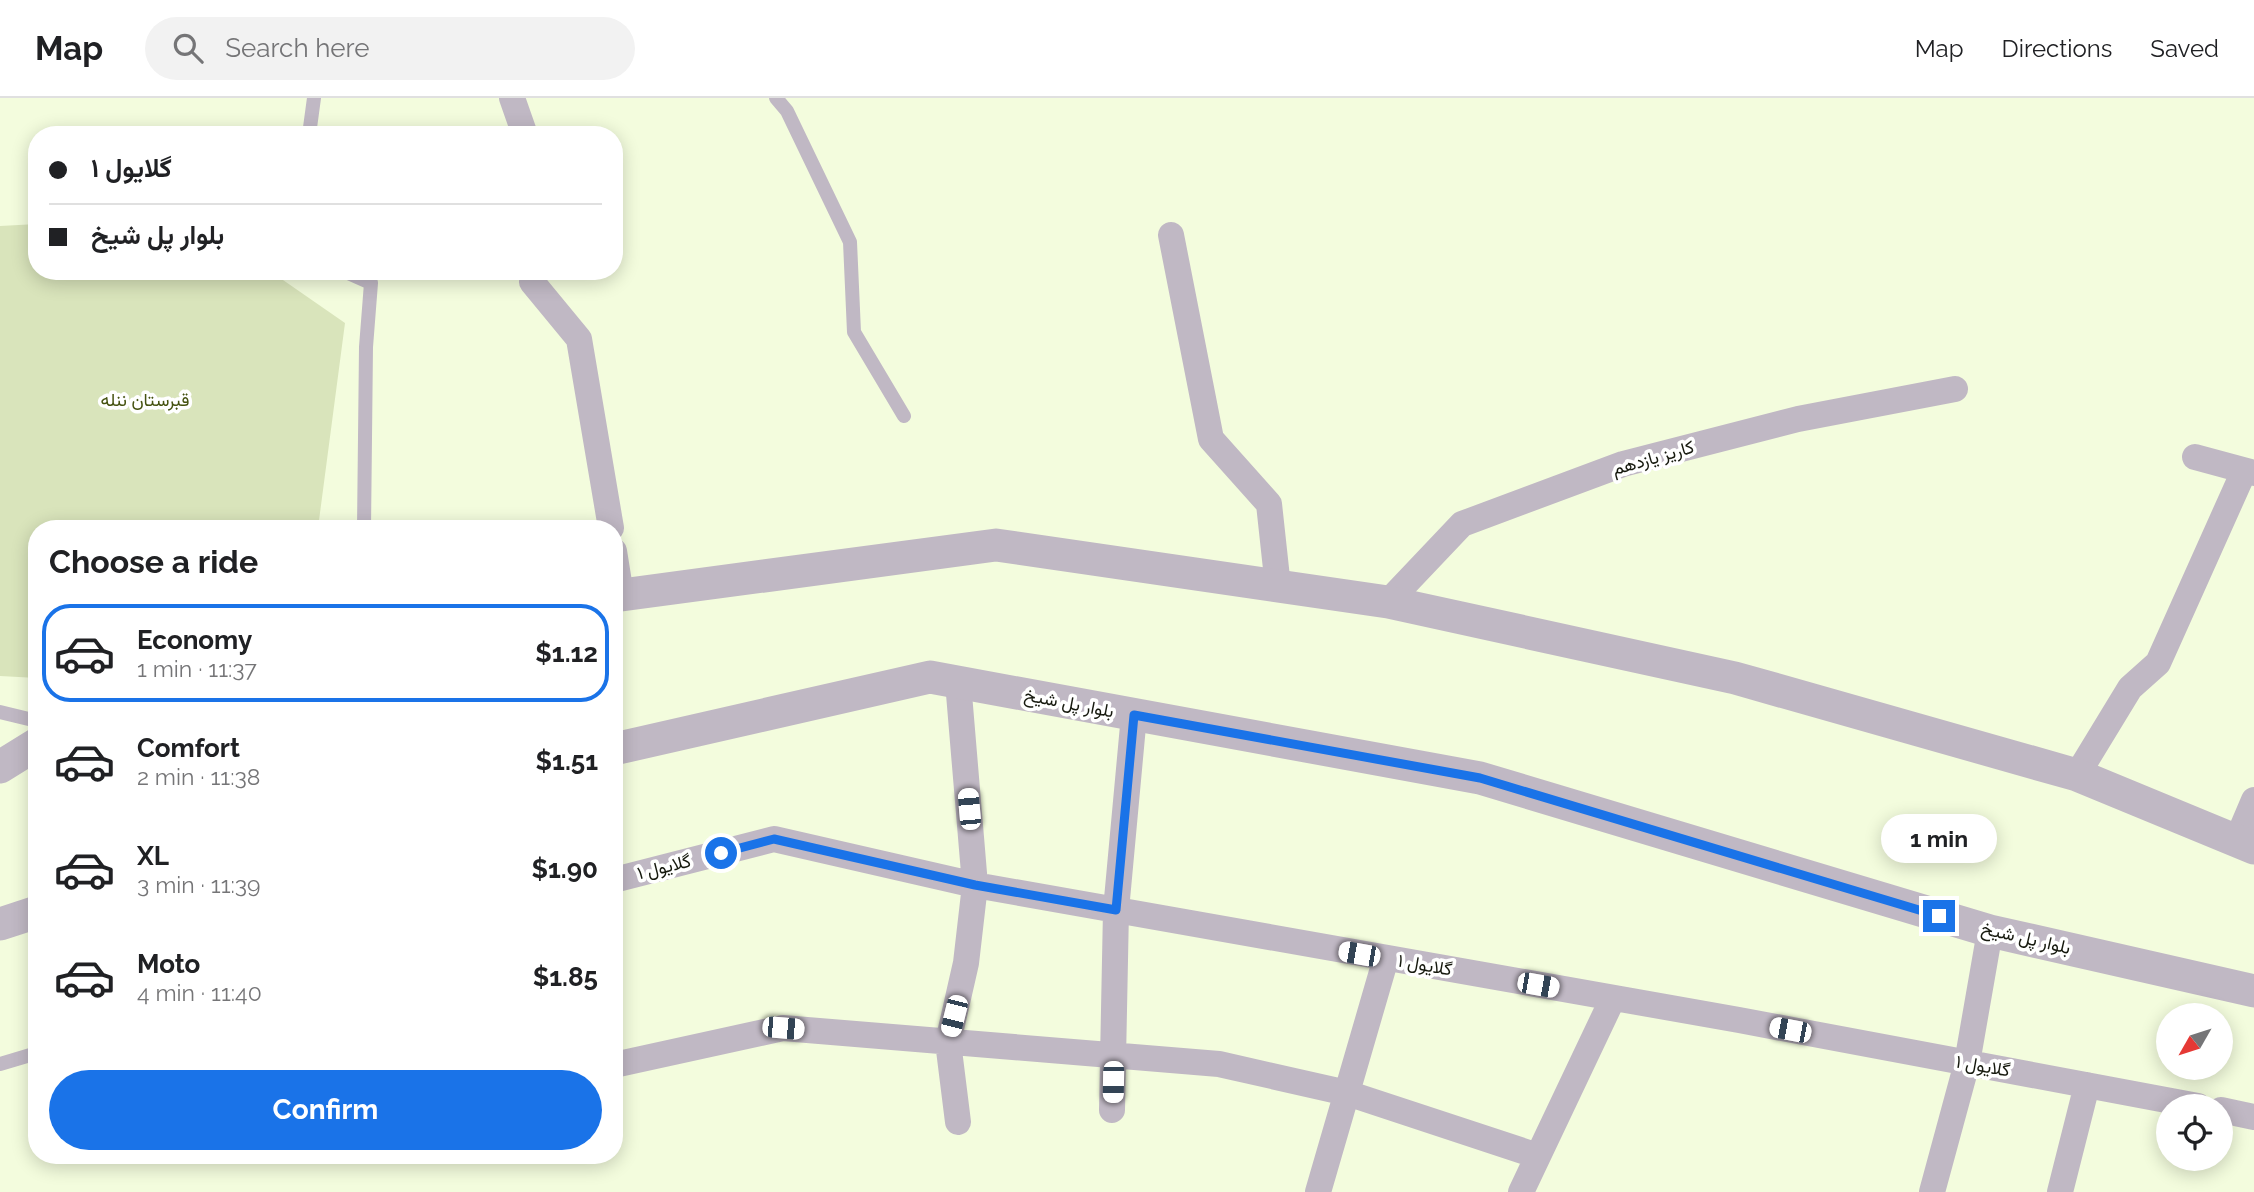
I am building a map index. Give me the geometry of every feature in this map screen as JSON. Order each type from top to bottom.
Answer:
[{"type":"street","points":[[512,98],[522,126]]},
{"type":"street","points":[[1171,235],[1211,439],[1269,504],[1278,587]]},
{"type":"street","points":[[532,280],[579,339],[610,520]]},
{"type":"street","name":"کاریز یازدهم","points":[[1388,602],[1462,524],[1623,464],[1798,419],[1955,389]]},
{"type":"street","points":[[2077,775],[2130,688],[2158,663],[2249,472],[2195,457]]},
{"type":"street","points":[[623,594],[996,545],[1388,602],[1735,678],[2077,775],[2248,850],[2254,800]]},
{"type":"street","name":"بلوار پل شیخ","points":[[623,747],[930,677],[1480,778],[1990,931],[2254,991]]},
{"type":"street","points":[[958,682],[975,885],[966,963],[947,1042],[958,1122]]},
{"type":"street","points":[[1112,1110],[1116,910],[1134,715]]},
{"type":"street","points":[[0,767],[28,750]]},
{"type":"street","name":"گلایول ۱","points":[[623,878],[774,839],[975,885],[2156,1098]]},
{"type":"street","points":[[0,924],[28,915]]},
{"type":"street","points":[[1933,1192],[1968,1063],[1990,931]]},
{"type":"street","points":[[1318,1192],[1386,958]]},
{"type":"street","points":[[1521,1192],[1613,998]]},
{"type":"street","points":[[623,1063],[783,1028],[1219,1064],[1347,1093],[1538,1156]]},
{"type":"street","points":[[2060,1192],[2087,1085]]},
{"type":"street","points":[[2233,1112],[2254,1116]]},
{"type":"lane","points":[[310,126],[314,98]]},
{"type":"lane","points":[[776,98],[787,111],[850,242],[853,332],[904,416]]},
{"type":"lane","points":[[364,280],[370,283],[366,347],[364,520]]},
{"type":"lane","points":[[0,712],[28,719]]},
{"type":"lane","points":[[0,1064],[28,1056]]},
{"type":"green space","name":"قبرستان ننله","points":[[28,224],[28,280],[283,280],[345,323],[319,520],[28,520],[28,678],[0,676],[0,226]]},
{"type":"route","points":[[721,853],[774,839],[975,885],[1116,910],[1134,715],[1480,778],[1939,916]]}]
